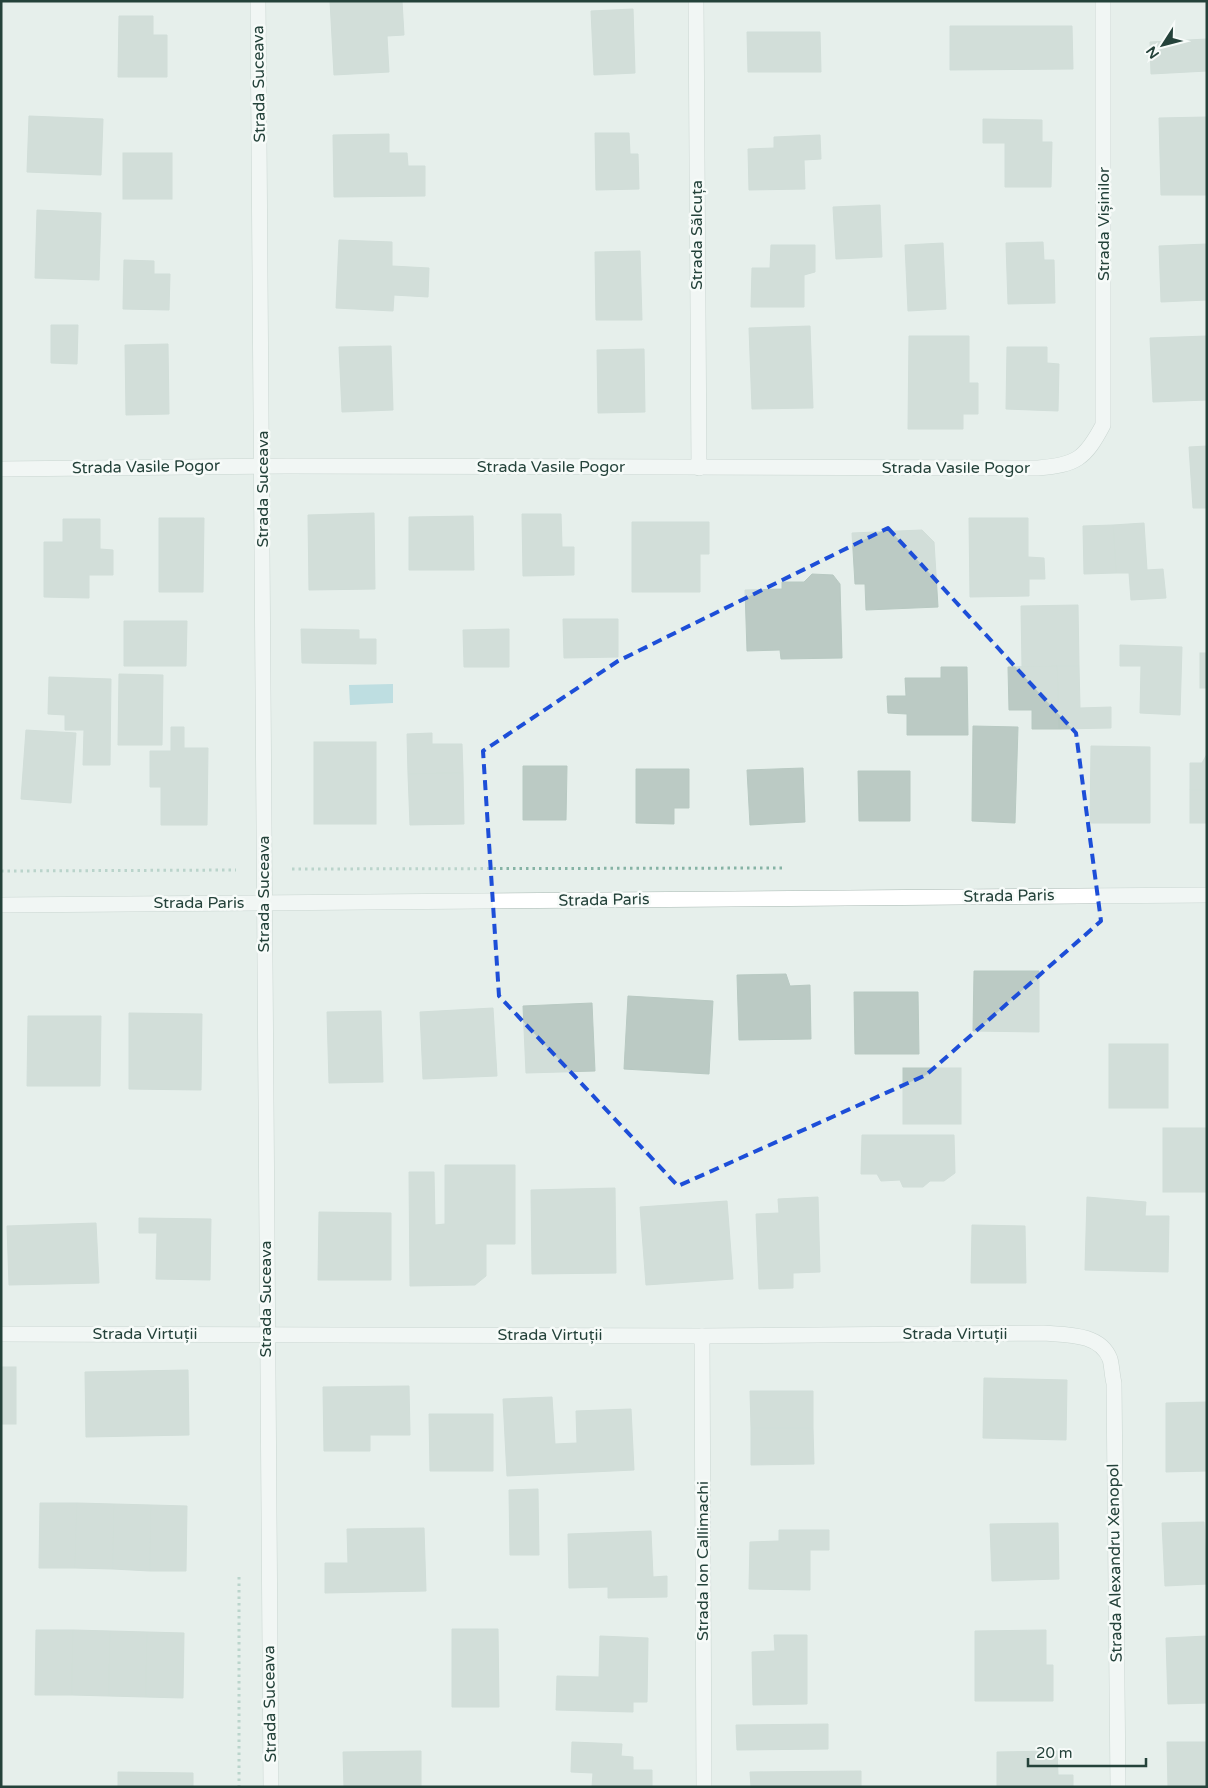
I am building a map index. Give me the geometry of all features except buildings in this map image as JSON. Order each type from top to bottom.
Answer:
[{"type":"street","name":"Strada Suceava","points":[[258,1],[263,466],[266,1333],[271,1787]]},
{"type":"street","name":"Strada Sălcuța","points":[[696,1],[699,468]]},
{"type":"street","name":"Strada Vișinilor","points":[[1092,445],[1103,425],[1104,393],[1103,1]]},
{"type":"street","name":"Strada Vasile Pogor","points":[[1,468],[263,466],[1038,468],[1062,466],[1077,459],[1092,445]]},
{"type":"street","name":"Strada Paris","points":[[1,905],[1207,894]]},
{"type":"street","name":"Strada Virtuții","points":[[1,1334],[266,1333],[702,1336],[1043,1333],[1078,1336],[1098,1343]]},
{"type":"street","name":"Strada Ion Callimachi","points":[[702,1336],[704,1787]]},
{"type":"street","name":"Strada Alexandru Xenopol","points":[[1098,1343],[1110,1359],[1114,1383],[1118,1787]]},
{"type":"path","points":[[291,869],[789,868]]},
{"type":"path","points":[[1,871],[236,870]]},
{"type":"highlighted area","points":[[888,528],[1076,733],[1101,921],[926,1075],[678,1186],[499,996],[483,751],[618,661]]},
{"type":"water","points":[[393,684],[393,703],[350,705],[349,685]]}]
